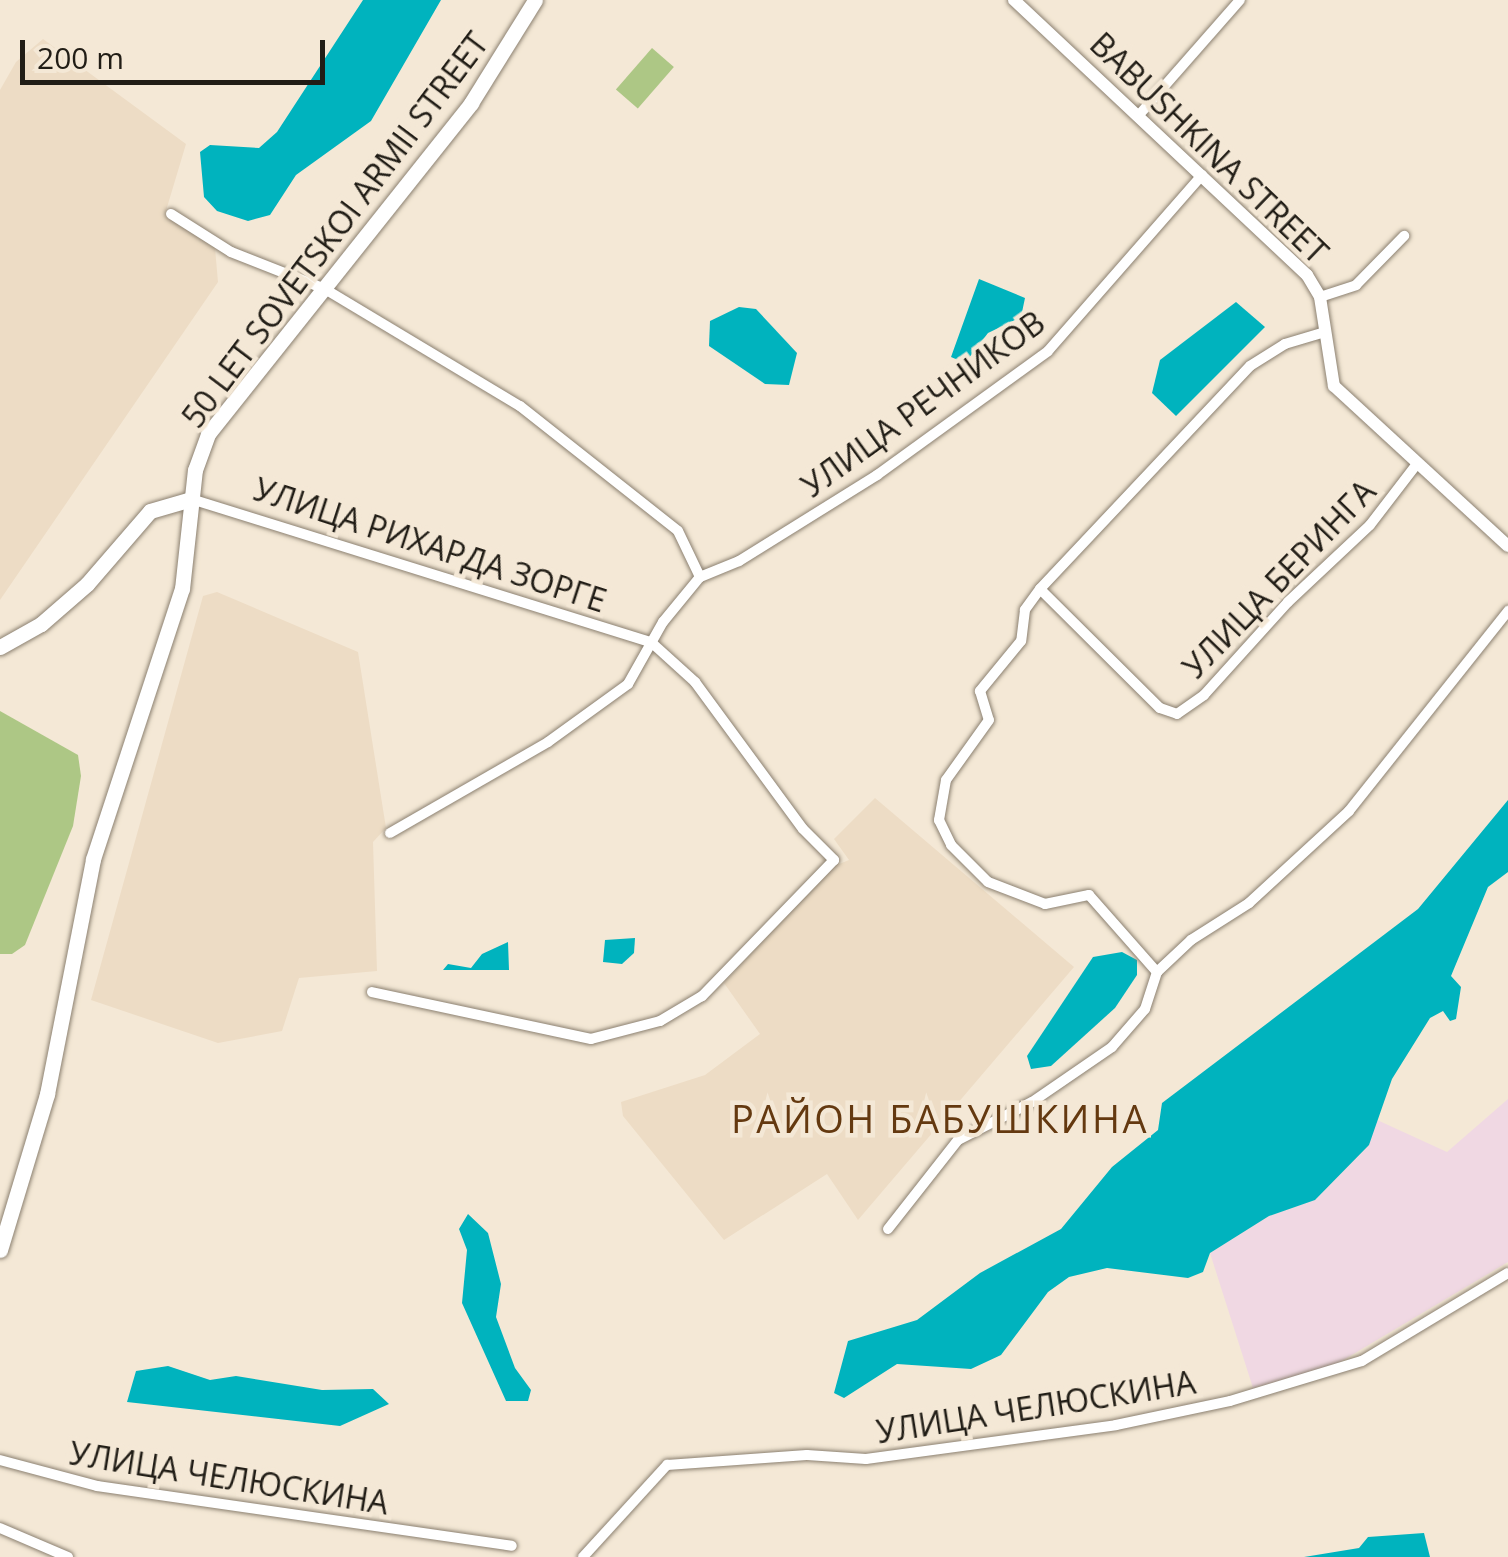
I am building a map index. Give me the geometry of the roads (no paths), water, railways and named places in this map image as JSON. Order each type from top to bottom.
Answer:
[{"type":"main road","name":"50 LET SOVETSKOI ARMII STREET","points":[[0,1250],[51,1078],[93,859],[182,588],[191,499],[208,434],[472,103],[534,0]]},
{"type":"main road","points":[[0,647],[40,624],[88,584],[150,511],[191,499]]},
{"type":"street","name":"BABUSHKINA STREET","points":[[1014,0],[1307,276],[1320,296]]},
{"type":"street","points":[[1139,115],[1240,0]]},
{"type":"street","name":"УЛИЦА РЕЧНИКОВ","points":[[700,577],[739,561],[877,475],[1048,352],[1202,175]]},
{"type":"street","points":[[171,214],[231,252],[325,289],[554,431],[678,531],[700,577],[628,684],[568,730],[390,833]]},
{"type":"street","points":[[1404,236],[1356,284],[1320,296],[1334,386],[1508,546]]},
{"type":"street","points":[[1157,972],[1090,895],[1044,904],[988,882],[950,845],[939,820],[946,780],[989,720],[980,691],[1021,641],[1025,610],[1040,589],[1250,366],[1284,344],[1325,332]]},
{"type":"street","name":"УЛИЦА БЕРИНГА","points":[[1040,589],[1160,708],[1177,714],[1204,695],[1288,602],[1370,525],[1416,465]]},
{"type":"street","name":"УЛИЦА РИХАРДА ЗОРГЕ","points":[[191,499],[652,643],[695,682],[802,829],[834,860],[702,996],[660,1021],[591,1038],[372,992]]},
{"type":"street","points":[[888,1229],[958,1140],[1032,1102],[1112,1047],[1145,1008],[1157,972],[1191,940],[1249,903],[1348,810],[1508,611]]},
{"type":"street","name":"УЛИЦА ЧЕЛЮСКИНА","points":[[583,1557],[667,1465],[807,1454],[851,1461],[1116,1425],[1230,1401],[1362,1361],[1508,1273]]},
{"type":"street","name":"УЛИЦА ЧЕЛЮСКИНА","points":[[0,1460],[97,1486],[512,1546]]},
{"type":"street","points":[[0,1528],[68,1557]]},
{"type":"water","points":[[363,0],[441,0],[371,121],[296,175],[270,215],[248,221],[217,211],[204,197],[200,152],[210,145],[259,148],[277,132]]},
{"type":"water","points":[[979,279],[1025,298],[1021,317],[988,333],[965,363],[951,357]]},
{"type":"water","points":[[1236,302],[1265,327],[1176,416],[1152,393],[1160,360]]},
{"type":"water","points":[[739,307],[756,309],[797,353],[789,385],[765,384],[709,346],[710,321]]},
{"type":"water","points":[[1508,800],[1508,872],[1488,887],[1451,976],[1461,987],[1456,1019],[1450,1021],[1443,1011],[1430,1018],[1392,1079],[1369,1145],[1315,1200],[1269,1216],[1210,1253],[1203,1272],[1188,1278],[1107,1268],[1069,1277],[1048,1292],[1001,1355],[971,1369],[897,1364],[844,1398],[834,1393],[848,1341],[917,1320],[980,1273],[1061,1229],[1112,1167],[1158,1130],[1162,1103],[1418,909]]},
{"type":"water","points":[[635,938],[634,953],[622,964],[603,962],[605,940]]},
{"type":"water","points":[[508,942],[509,970],[443,970],[448,964],[471,968],[482,954]]},
{"type":"water","points":[[1122,952],[1137,960],[1137,975],[1115,1008],[1051,1066],[1031,1069],[1027,1056],[1093,957]]},
{"type":"water","points":[[468,1214],[488,1233],[501,1284],[496,1317],[515,1368],[531,1390],[528,1401],[506,1401],[462,1303],[467,1250],[459,1229]]},
{"type":"water","points":[[168,1366],[210,1380],[236,1376],[322,1390],[373,1389],[389,1404],[340,1426],[127,1402],[136,1371]]},
{"type":"water","points":[[1424,1533],[1430,1557],[1304,1557],[1359,1548],[1368,1537]]},
{"type":"district","name":"РАЙОН БАБУШКИНА","points":[[940,1119]]}]
